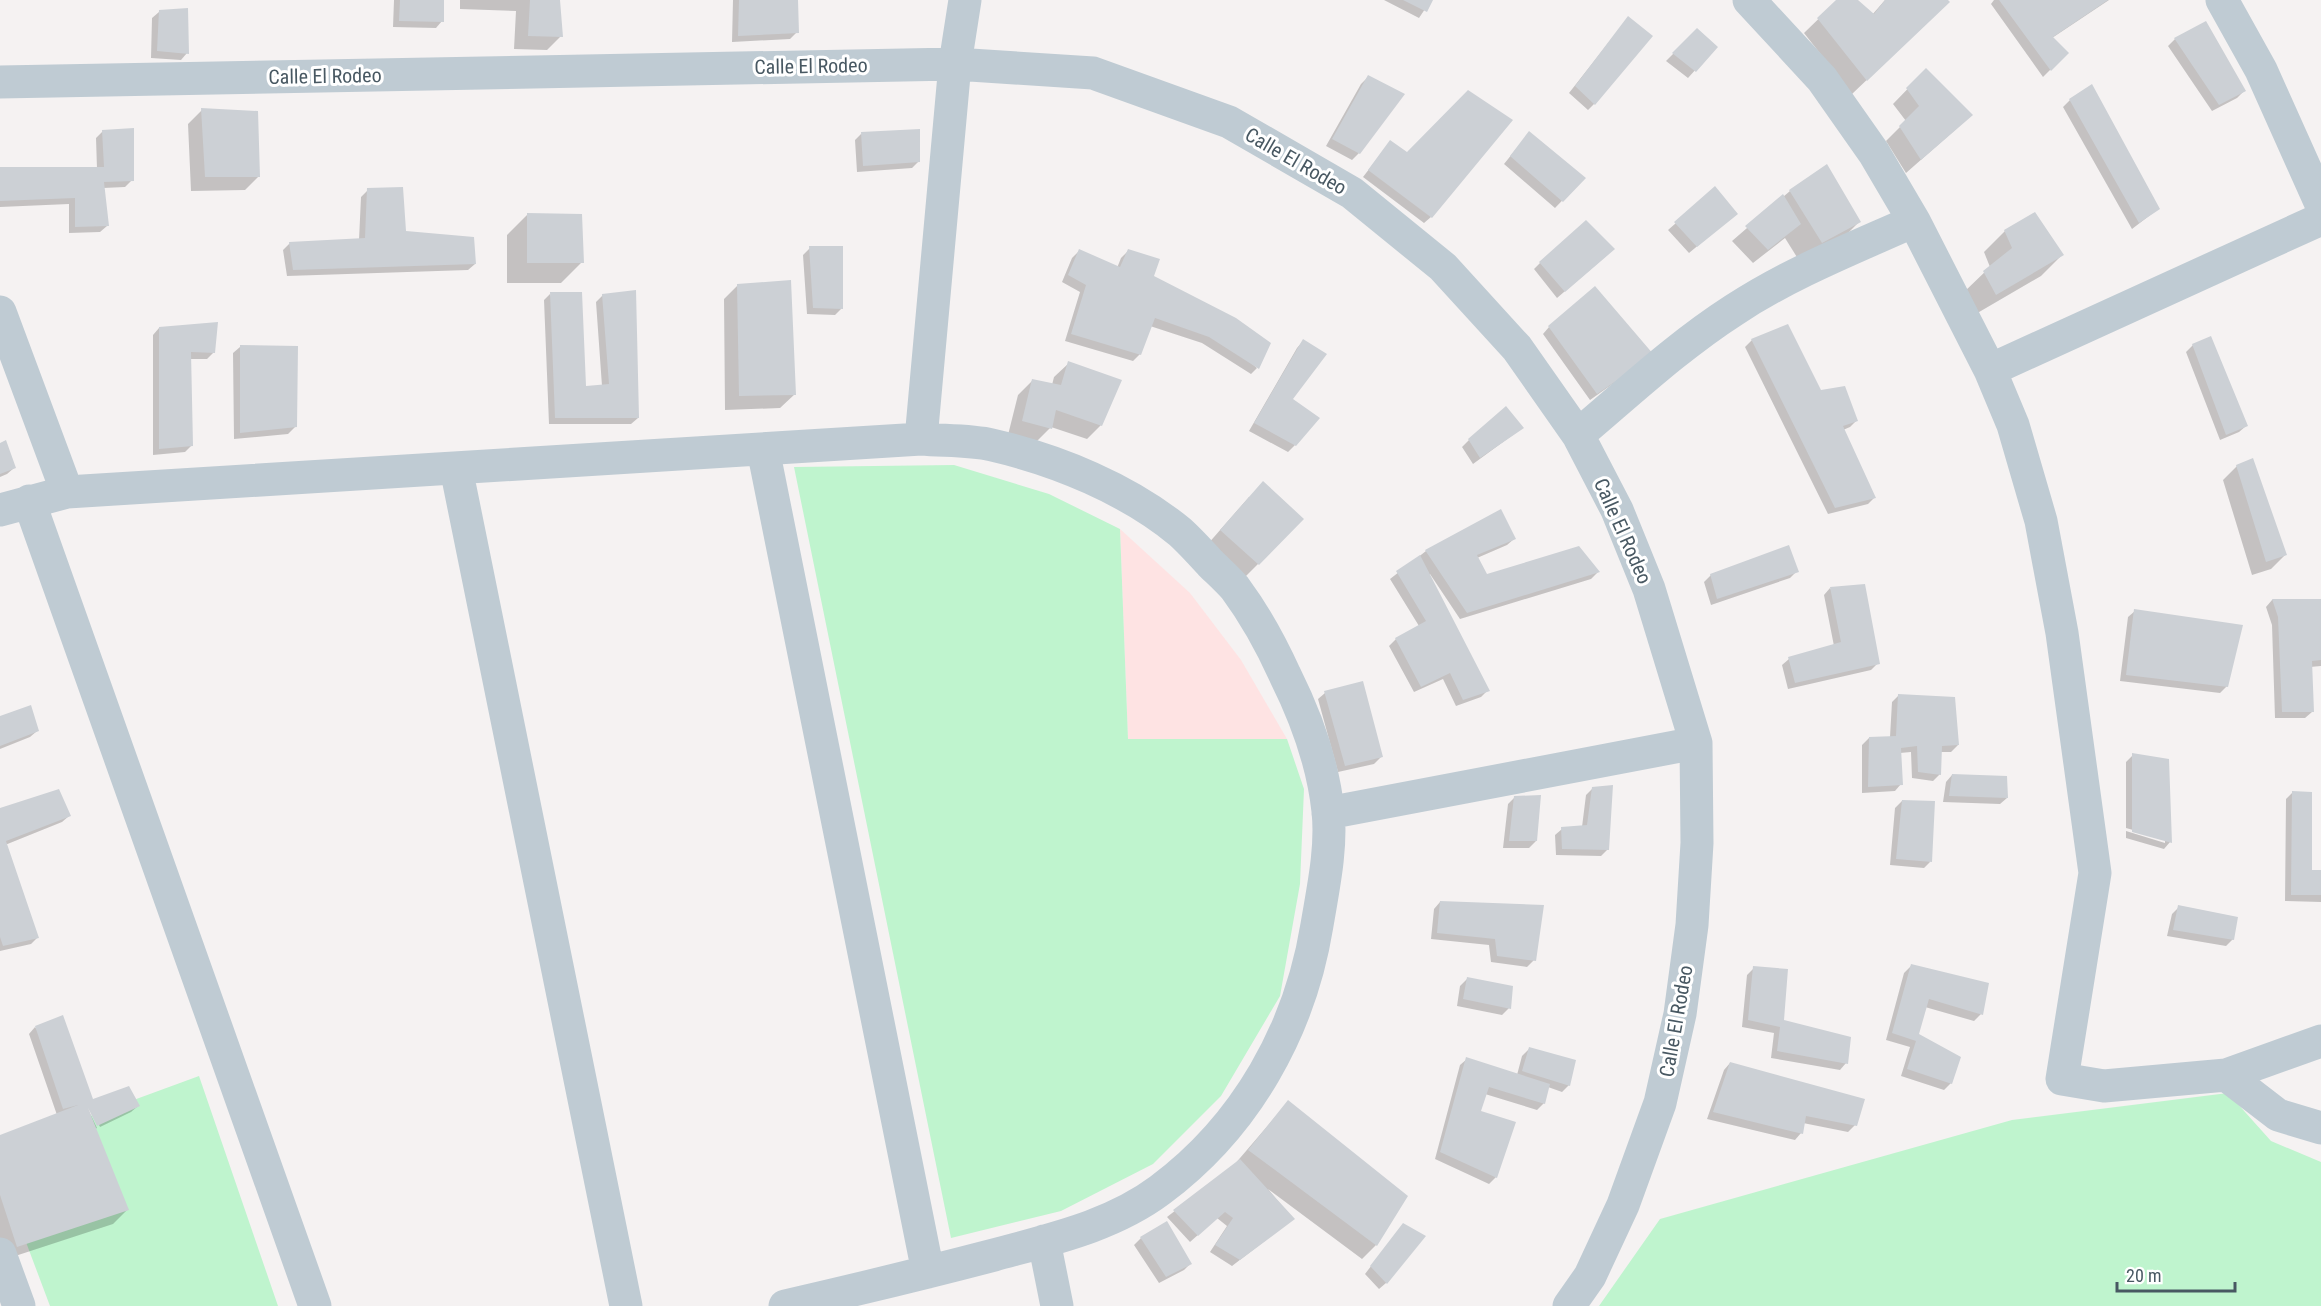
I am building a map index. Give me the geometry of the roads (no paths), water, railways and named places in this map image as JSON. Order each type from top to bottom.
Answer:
[{"type":"street","points":[[921,439],[955,64],[965,0]]},
{"type":"street","points":[[1749,0],[1822,79],[1874,153],[1914,221],[1990,370],[2013,425],[2042,521],[2062,633],[2095,873],[2062,1078],[2104,1086],[2226,1075],[2321,1041]]},
{"type":"street","points":[[2222,0],[2262,69],[2321,204]]},
{"type":"street","name":"Calle El Rodeo","points":[[0,82],[955,64],[1093,73],[1229,122],[1352,193],[1443,267],[1517,348],[1578,435],[1617,510],[1649,589],[1695,743],[1697,843],[1692,925],[1680,1014],[1663,1092],[1623,1204],[1590,1276],[1569,1306]]},
{"type":"street","points":[[1990,370],[2321,219]]},
{"type":"street","points":[[1578,435],[1665,361],[1735,309],[1806,270],[1914,221]]},
{"type":"street","points":[[0,312],[67,492]]},
{"type":"street","points":[[315,1306],[14,505],[67,492],[921,439],[990,444],[1065,467],[1123,494],[1180,532],[1233,586],[1267,636],[1293,690],[1316,751],[1328,813],[1327,856],[1312,953],[1295,1012],[1264,1076],[1236,1116],[1214,1141],[1160,1190],[1116,1218],[1044,1241],[928,1272],[785,1306]]},
{"type":"street","points":[[763,449],[928,1272]]},
{"type":"street","points":[[456,468],[626,1306]]},
{"type":"street","points":[[1328,813],[1695,743]]},
{"type":"street","points":[[2226,1075],[2278,1115],[2321,1128]]},
{"type":"street","points":[[1044,1241],[1057,1306]]},
{"type":"street","points":[[0,1254],[19,1306]]}]
